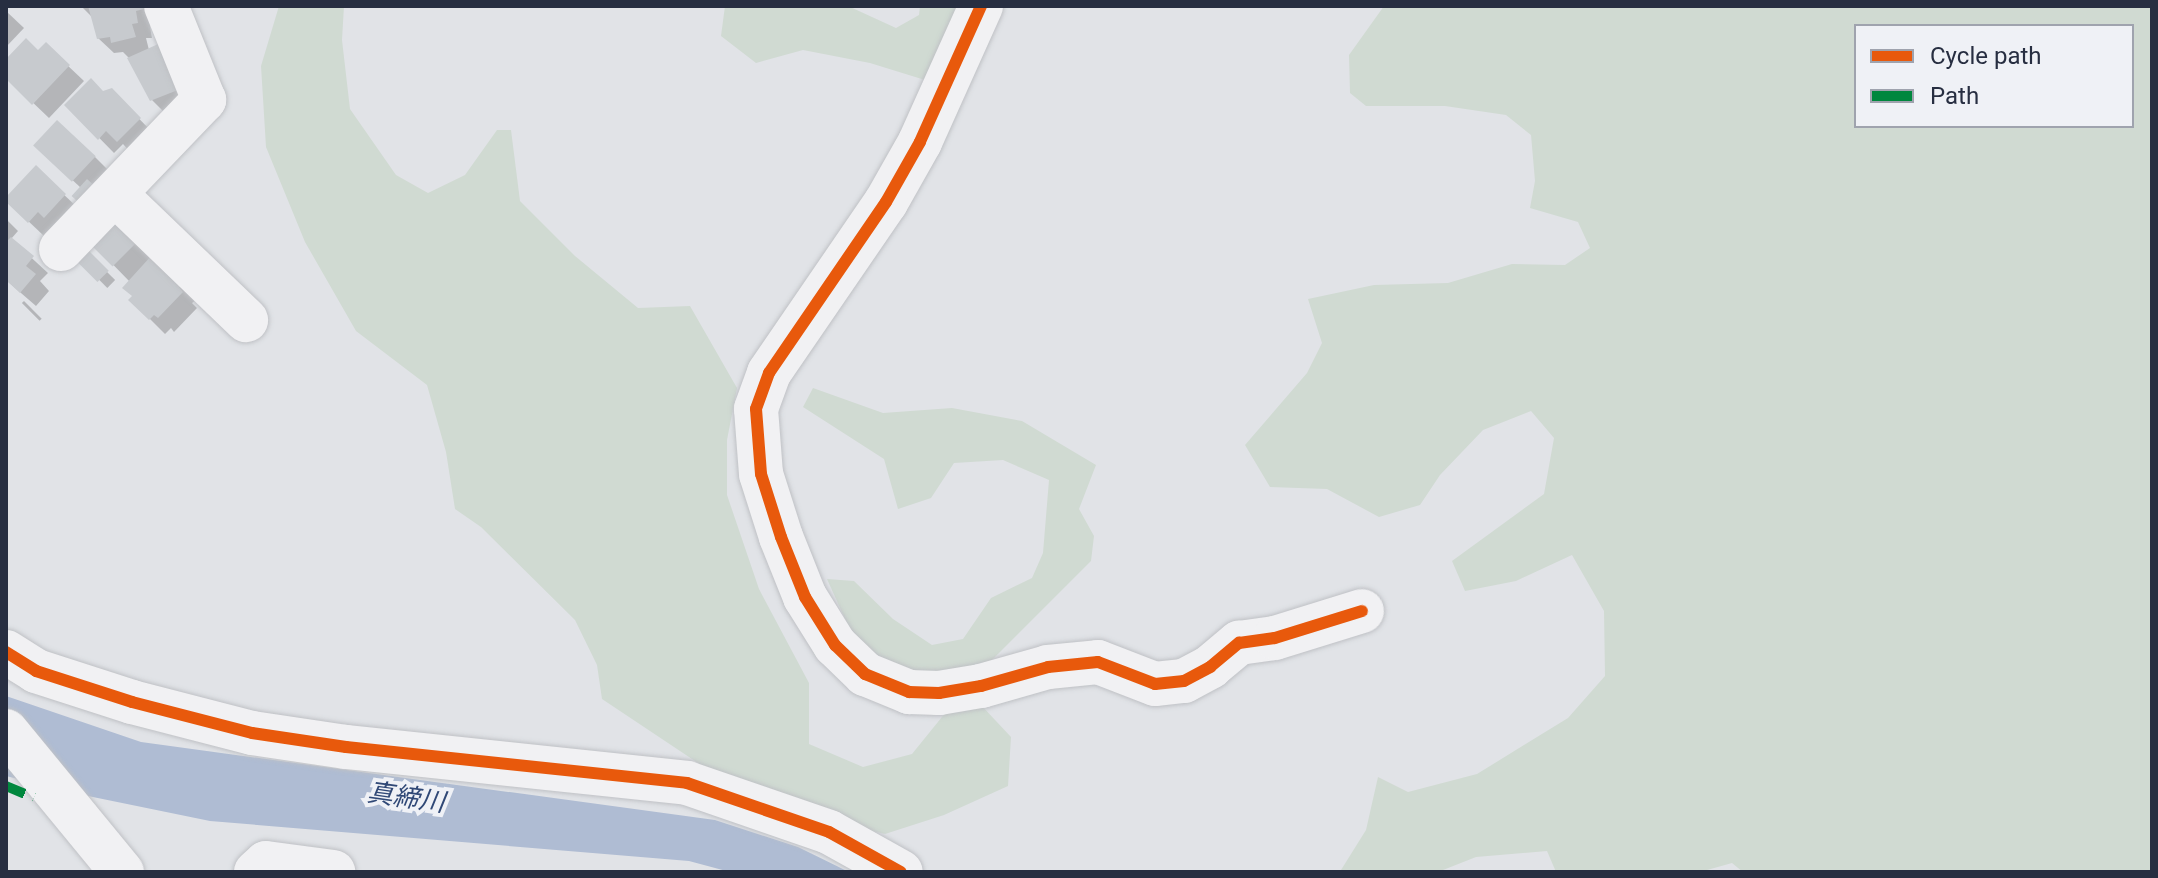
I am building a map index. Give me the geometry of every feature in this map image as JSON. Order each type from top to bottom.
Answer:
[{"type":"street","points":[[61,249],[204,100],[166,6]]},
{"type":"street","points":[[981,6],[920,142],[893,190],[804,327],[769,373],[756,409],[761,474],[781,537],[805,597],[835,645],[865,674],[909,692],[953,691],[1048,667],[1098,662],[1155,684],[1184,681],[1210,667],[1239,643],[1275,638],[1362,611]]},
{"type":"street","points":[[115,194],[246,320]]},
{"type":"street","points":[[6,652],[36,671],[132,702],[252,733],[346,747],[687,783],[829,832],[901,872]]},
{"type":"street","points":[[6,731],[122,872]]},
{"type":"street","points":[[256,872],[266,863],[333,872]]},
{"type":"shaded area","points":[[279,6],[344,6],[342,40],[350,109],[396,175],[428,193],[465,175],[497,130],[511,130],[520,201],[575,256],[638,308],[690,306],[737,388],[727,440],[727,495],[759,589],[809,683],[809,744],[863,767],[912,754],[946,712],[908,675],[855,641],[827,579],[854,581],[893,619],[932,645],[963,639],[991,598],[1032,578],[1043,553],[1049,480],[1003,460],[954,463],[931,498],[898,509],[884,459],[803,407],[813,388],[883,413],[952,408],[1022,421],[1096,465],[1079,509],[1094,536],[1091,561],[984,668],[981,705],[1011,737],[1008,786],[944,815],[885,834],[846,825],[707,769],[602,699],[597,665],[575,620],[481,527],[455,509],[446,452],[427,385],[356,331],[305,242],[266,147],[261,66]]},
{"type":"shaded area","points":[[725,6],[848,6],[896,28],[919,15],[920,6],[964,6],[925,80],[870,63],[803,50],[756,63],[721,36]]},
{"type":"shaded area","points":[[1384,6],[2152,6],[2152,872],[1743,872],[1732,863],[1700,872],[1556,872],[1547,851],[1476,857],[1438,872],[1335,872],[1341,870],[1366,830],[1378,777],[1408,792],[1477,774],[1568,718],[1605,676],[1604,611],[1572,555],[1516,581],[1465,591],[1452,561],[1544,494],[1554,438],[1531,411],[1483,430],[1440,475],[1420,505],[1379,517],[1327,489],[1270,487],[1245,445],[1307,373],[1322,343],[1308,299],[1374,285],[1448,283],[1512,264],[1565,265],[1590,248],[1578,222],[1530,208],[1535,181],[1531,135],[1506,115],[1445,106],[1366,106],[1350,93],[1349,55]]},
{"type":"water","name":"真締川","points":[[6,696],[141,742],[715,820],[798,847],[849,872],[730,872],[689,861],[210,821],[88,796],[6,776]]},
{"type":"building","points":[[88,6],[152,7],[136,11],[138,23],[132,24],[136,37],[111,43],[110,37],[97,39]]},
{"type":"building","points":[[26,38],[38,50],[46,42],[70,65],[32,105],[6,79],[6,59]]},
{"type":"building","points":[[165,41],[183,88],[150,101],[127,58]]},
{"type":"building","points":[[91,78],[103,91],[112,88],[141,118],[117,142],[106,131],[98,140],[64,105]]},
{"type":"building","points":[[57,120],[96,156],[72,182],[33,146]]},
{"type":"building","points":[[36,165],[66,194],[44,218],[38,212],[28,223],[6,202],[6,197]]},
{"type":"building","points":[[87,179],[97,188],[81,205],[72,196]]},
{"type":"building","points":[[114,217],[138,241],[113,266],[89,242]]},
{"type":"building","points":[[11,237],[34,256],[26,266],[36,274],[20,293],[6,280],[6,242]]},
{"type":"building","points":[[84,246],[109,271],[97,282],[73,257]]},
{"type":"building","points":[[152,255],[182,283],[179,287],[183,292],[158,318],[154,315],[149,320],[128,300],[132,296],[122,288]]},
{"type":"marked path","points":[[6,786],[34,798]]},
{"type":"cycle path","points":[[981,6],[920,142],[886,202],[769,373],[756,409],[761,474],[781,537],[805,597],[835,645],[865,674],[909,692],[939,693],[981,686],[1048,667],[1098,662],[1155,684],[1184,681],[1210,667],[1239,643],[1275,638],[1362,611]]},
{"type":"cycle path","points":[[6,652],[36,671],[132,702],[252,733],[346,747],[687,783],[829,832],[901,872]]}]
